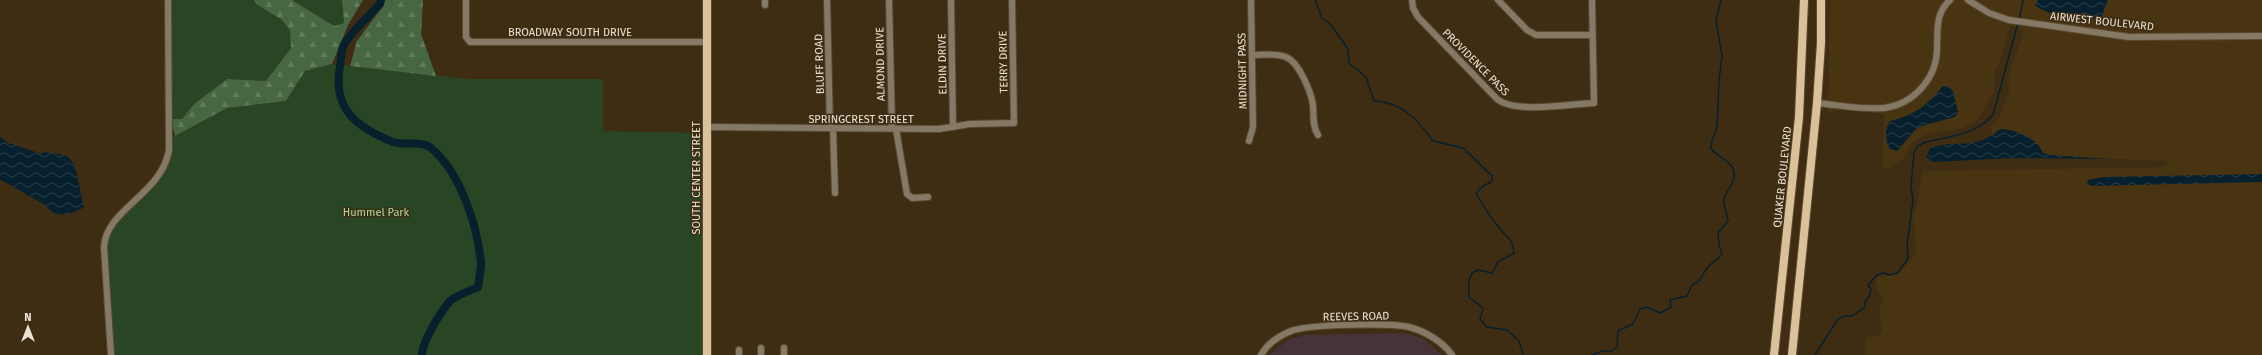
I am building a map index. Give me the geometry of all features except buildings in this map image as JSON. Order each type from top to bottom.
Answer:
[{"type":"main road","name":"SOUTH CENTER STREET","points":[[707,0],[707,355]]},
{"type":"main road","name":"QUAKER BOULEVARD","points":[[1774,355],[1799,117],[1804,0]]},
{"type":"main road","points":[[1792,355],[1817,103],[1821,44],[1821,0]]},
{"type":"street","points":[[110,355],[104,247],[106,235],[112,224],[158,177],[168,156],[168,0]]},
{"type":"street","name":"BROADWAY SOUTH DRIVE","points":[[466,0],[466,37],[470,42],[706,42]]},
{"type":"street","name":"BLUFF ROAD","points":[[827,0],[835,193]]},
{"type":"street","name":"ALMOND DRIVE","points":[[889,0],[894,128],[906,194],[912,198],[928,198]]},
{"type":"street","name":"ELDIN DRIVE","points":[[951,0],[953,127]]},
{"type":"street","name":"TERRY DRIVE","points":[[1012,0],[1014,123]]},
{"type":"street","name":"MIDNIGHT PASS","points":[[1249,141],[1254,127],[1251,0]]},
{"type":"street","name":"PROVIDENCE PASS","points":[[1412,0],[1413,8],[1418,17],[1504,104],[1517,107],[1594,103],[1592,35]]},
{"type":"street","points":[[1498,0],[1527,30],[1536,35],[1592,35],[1592,0]]},
{"type":"street","points":[[1817,103],[1884,108],[1898,104],[1917,93],[1927,81],[1934,68],[1937,49],[1937,19],[1943,8],[1950,0]]},
{"type":"street","name":"AIRWEST BOULEVARD","points":[[1968,0],[1989,13],[2009,20],[2146,38],[2262,36]]},
{"type":"street","points":[[1252,55],[1281,55],[1294,63],[1309,90],[1312,102],[1314,129],[1318,135]]},
{"type":"street","name":"SPRINGCREST STREET","points":[[707,127],[894,128],[939,130],[970,124],[1014,123]]},
{"type":"street","name":"REEVES ROAD","points":[[1261,355],[1276,339],[1303,328],[1400,326],[1424,332],[1439,342],[1452,355]]},
{"type":"street","points":[[761,348],[761,355]]},
{"type":"street","points":[[784,348],[784,355]]},
{"type":"shaded area","points":[[1830,0],[2262,0],[2262,355],[1865,355],[1866,337],[1877,336],[1882,331],[1879,306],[1884,301],[1876,288],[1876,278],[1896,274],[1909,262],[1916,252],[1913,217],[1918,203],[1922,171],[2164,167],[2171,161],[2047,156],[1980,143],[1992,135],[1991,128],[2000,116],[2009,92],[2009,73],[2023,35],[2021,29],[2010,26],[2001,58],[1994,74],[1994,92],[1977,120],[1961,129],[1929,133],[1914,141],[1901,161],[1888,169],[1883,167],[1884,114],[1837,109],[1828,114]]},
{"type":"shaded area","points":[[1410,334],[1424,339],[1442,355],[1269,355],[1288,340],[1305,335]]},
{"type":"green space","points":[[171,0],[254,0],[256,4],[282,20],[291,31],[291,48],[266,81],[227,79],[194,104],[182,119],[171,119]]},
{"type":"green space","points":[[254,0],[292,0],[334,26],[344,23],[342,0],[363,0],[348,25],[332,64],[305,71],[286,101],[227,108],[175,136],[171,119],[182,119],[194,104],[227,79],[266,81],[291,48],[290,30],[282,20],[256,4]]},
{"type":"green space","points":[[292,0],[342,0],[344,23],[334,26]]},
{"type":"green space","points":[[385,0],[423,0],[421,34],[436,76],[350,66],[357,41],[383,6]]},
{"type":"green space","name":"Hummel Park","points":[[332,64],[469,79],[603,79],[603,131],[704,133],[702,355],[113,355],[105,256],[108,236],[115,221],[158,177],[169,139],[227,108],[286,101],[305,71]]},
{"type":"water","points":[[2038,0],[2108,0],[2101,18],[2086,19],[2066,17],[2048,12],[2035,5]]},
{"type":"water","points":[[1943,86],[1948,86],[1953,91],[1958,112],[1955,117],[1918,127],[1897,151],[1890,149],[1886,135],[1887,127],[1890,121],[1914,112],[1926,104]]},
{"type":"water","points":[[2000,129],[2006,129],[2025,135],[2036,143],[2043,153],[2051,155],[2109,159],[2011,158],[1933,162],[1926,157],[1930,148],[1983,140]]},
{"type":"water","points":[[0,137],[8,143],[42,154],[44,152],[53,153],[68,157],[74,166],[84,207],[68,214],[55,213],[44,204],[0,180]]},
{"type":"water","points":[[2262,174],[2262,182],[2091,186],[2087,183],[2088,180],[2103,177]]},
{"type":"waterway","points":[[381,0],[380,4],[353,33],[343,48],[338,81],[343,105],[358,123],[368,130],[393,142],[402,144],[423,144],[431,148],[442,159],[451,171],[466,201],[476,233],[481,263],[478,287],[450,301],[428,335],[422,355]]},
{"type":"waterway","points":[[1315,0],[1322,18],[1331,25],[1348,49],[1349,63],[1366,77],[1374,101],[1384,102],[1401,109],[1415,119],[1433,141],[1463,148],[1492,176],[1492,181],[1476,193],[1491,217],[1512,243],[1514,253],[1498,262],[1492,273],[1478,270],[1472,273],[1469,281],[1469,297],[1483,308],[1480,319],[1487,327],[1507,330],[1519,341],[1523,355]]},
{"type":"waterway","points":[[1592,355],[1603,351],[1612,351],[1617,346],[1618,331],[1633,324],[1640,309],[1647,307],[1660,313],[1671,307],[1670,300],[1687,296],[1692,285],[1702,277],[1708,267],[1722,254],[1719,245],[1718,233],[1728,221],[1724,199],[1734,180],[1734,172],[1730,164],[1711,148],[1712,140],[1717,128],[1719,80],[1722,56],[1716,21],[1721,0]]},
{"type":"waterway","points":[[2019,20],[2023,0]]},
{"type":"waterway","points":[[1815,355],[1838,319],[1844,316],[1852,316],[1865,307],[1865,302],[1870,295],[1871,289],[1868,285],[1877,275],[1883,273],[1890,275],[1898,273],[1908,258],[1907,246],[1913,200],[1911,186],[1914,152],[1917,147],[1923,143],[1951,137],[1978,127],[1993,115],[2018,23]]}]
